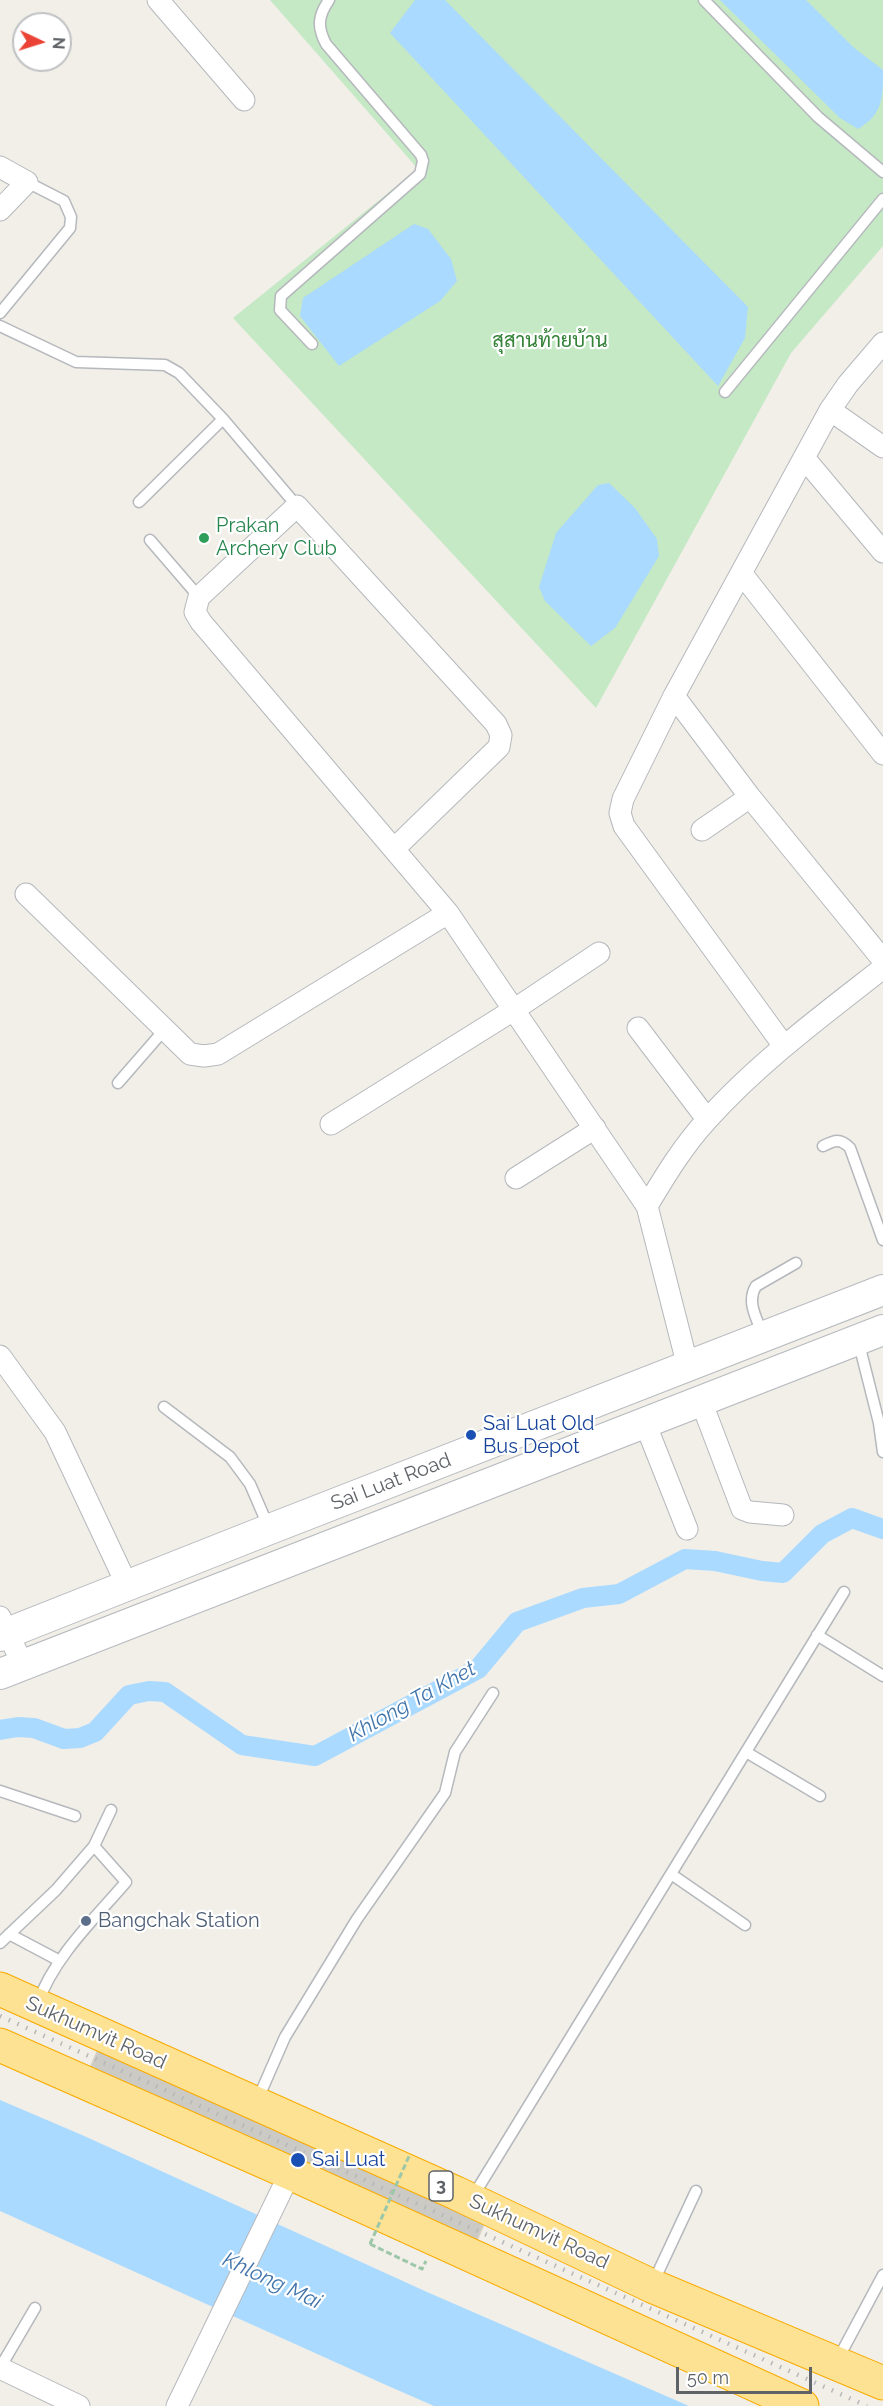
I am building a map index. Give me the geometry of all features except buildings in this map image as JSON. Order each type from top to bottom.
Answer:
[{"type":"highway","name":"Sukhumvit Road","points":[[0,1989],[471,2200],[652,2286],[883,2383]]},
{"type":"highway","points":[[0,2045],[290,2173],[802,2406]]},
{"type":"main road","name":"Sai Luat Road","points":[[3,1629],[127,1585],[883,1290]]},
{"type":"main road","name":"Sai Luat Road","points":[[11,1669],[871,1335]]},
{"type":"street","points":[[158,0],[244,100]]},
{"type":"street","points":[[0,167],[27,182],[0,210]]},
{"type":"street","points":[[784,1046],[624,826],[620,813],[623,799],[674,696],[830,410],[848,384],[883,344]]},
{"type":"street","points":[[830,410],[883,447]]},
{"type":"street","points":[[805,459],[883,552]]},
{"type":"street","points":[[395,848],[499,747],[501,735],[496,723],[297,506],[199,597],[195,612],[201,622],[448,913],[647,1206],[688,1367]]},
{"type":"street","points":[[742,574],[883,754]]},
{"type":"street","points":[[674,696],[750,797],[883,960]]},
{"type":"street","points":[[702,830],[750,797]]},
{"type":"street","points":[[26,894],[190,1054],[204,1056],[218,1053],[448,913]]},
{"type":"street","points":[[331,1124],[515,1009],[599,953]]},
{"type":"street","points":[[647,1206],[671,1165],[707,1119],[784,1046],[883,968]]},
{"type":"street","points":[[638,1028],[707,1119]]},
{"type":"street","points":[[516,1178],[595,1128]]},
{"type":"street","points":[[0,1356],[55,1432],[127,1585]]},
{"type":"street","points":[[701,1401],[742,1509],[750,1512],[783,1515]]},
{"type":"street","points":[[645,1423],[687,1529]]},
{"type":"street","points":[[3,1629],[11,1669]]},
{"type":"street","points":[[177,2406],[290,2173]]},
{"type":"street","points":[[0,2368],[79,2406]]},
{"type":"lane","points":[[312,344],[280,310],[281,296],[415,178],[423,168],[421,155],[326,44],[320,31],[319,20],[329,0]]},
{"type":"lane","points":[[704,0],[818,117],[883,172]]},
{"type":"lane","points":[[0,313],[66,236],[70,228],[71,218],[64,201],[27,182]]},
{"type":"lane","points":[[725,392],[883,199]]},
{"type":"lane","points":[[0,326],[76,362],[165,365],[179,373],[223,419],[297,506]]},
{"type":"lane","points":[[139,502],[223,419]]},
{"type":"lane","points":[[150,540],[199,597]]},
{"type":"lane","points":[[118,1083],[165,1029]]},
{"type":"lane","points":[[823,1146],[837,1140],[843,1141],[850,1148],[883,1240]]},
{"type":"lane","points":[[764,1337],[751,1304],[752,1293],[756,1286],[796,1263]]},
{"type":"lane","points":[[871,1335],[883,1452]]},
{"type":"lane","points":[[164,1407],[230,1457],[250,1484],[270,1529]]},
{"type":"lane","points":[[471,2200],[844,1592]]},
{"type":"lane","points":[[817,1635],[883,1676]]},
{"type":"lane","points":[[256,2104],[285,2037],[357,1919],[445,1793],[455,1752],[493,1693]]},
{"type":"lane","points":[[746,1752],[820,1796]]},
{"type":"lane","points":[[0,1791],[75,1816]]},
{"type":"lane","points":[[0,1943],[56,1890],[94,1846],[111,1810]]},
{"type":"lane","points":[[36,2006],[42,1990],[60,1961],[126,1881],[94,1846]]},
{"type":"lane","points":[[671,1874],[745,1925]]},
{"type":"lane","points":[[9,1934],[60,1961]]},
{"type":"lane","points":[[652,2286],[696,2191]]},
{"type":"lane","points":[[837,2362],[883,2275]]},
{"type":"lane","points":[[0,2368],[35,2308]]},
{"type":"path","points":[[370,2244],[410,2154]]},
{"type":"green space","name":"สุสานท้ายบ้าน","points":[[270,0],[883,0],[883,246],[791,353],[596,708],[233,318],[418,169]]},
{"type":"water","points":[[415,0],[445,0],[748,307],[745,338],[718,386],[390,33]]},
{"type":"water","points":[[720,0],[806,0],[853,47],[883,70],[882,97],[877,111],[858,129],[840,118]]},
{"type":"water","points":[[414,224],[428,229],[451,259],[457,281],[440,301],[339,366],[300,316],[303,298]]},
{"type":"water","points":[[609,483],[635,508],[657,539],[659,556],[615,628],[591,646],[545,601],[539,587],[556,533],[598,485]]},
{"type":"water","name":"Khlong Mai","points":[[0,2100],[427,2292],[689,2406],[434,2406],[386,2385],[0,2211]]},
{"type":"waterway","name":"Khlong Ta Khet","points":[[0,1730],[18,1727],[34,1728],[64,1739],[80,1738],[95,1732],[129,1695],[149,1691],[165,1692],[242,1745],[315,1756],[478,1669],[517,1622],[583,1598],[619,1594],[685,1559],[715,1561],[783,1573],[822,1534],[852,1518],[883,1529]]},
{"type":"railway","points":[[0,2016],[867,2406]]},
{"type":"place","name":"Prakan Archery Club","points":[[204,538]]},
{"type":"place","name":"Sai Luat Old Bus Depot","points":[[471,1435]]},
{"type":"place","name":"Bangchak Station","points":[[86,1921]]},
{"type":"place","name":"Sai Luat","points":[[298,2160]]}]
